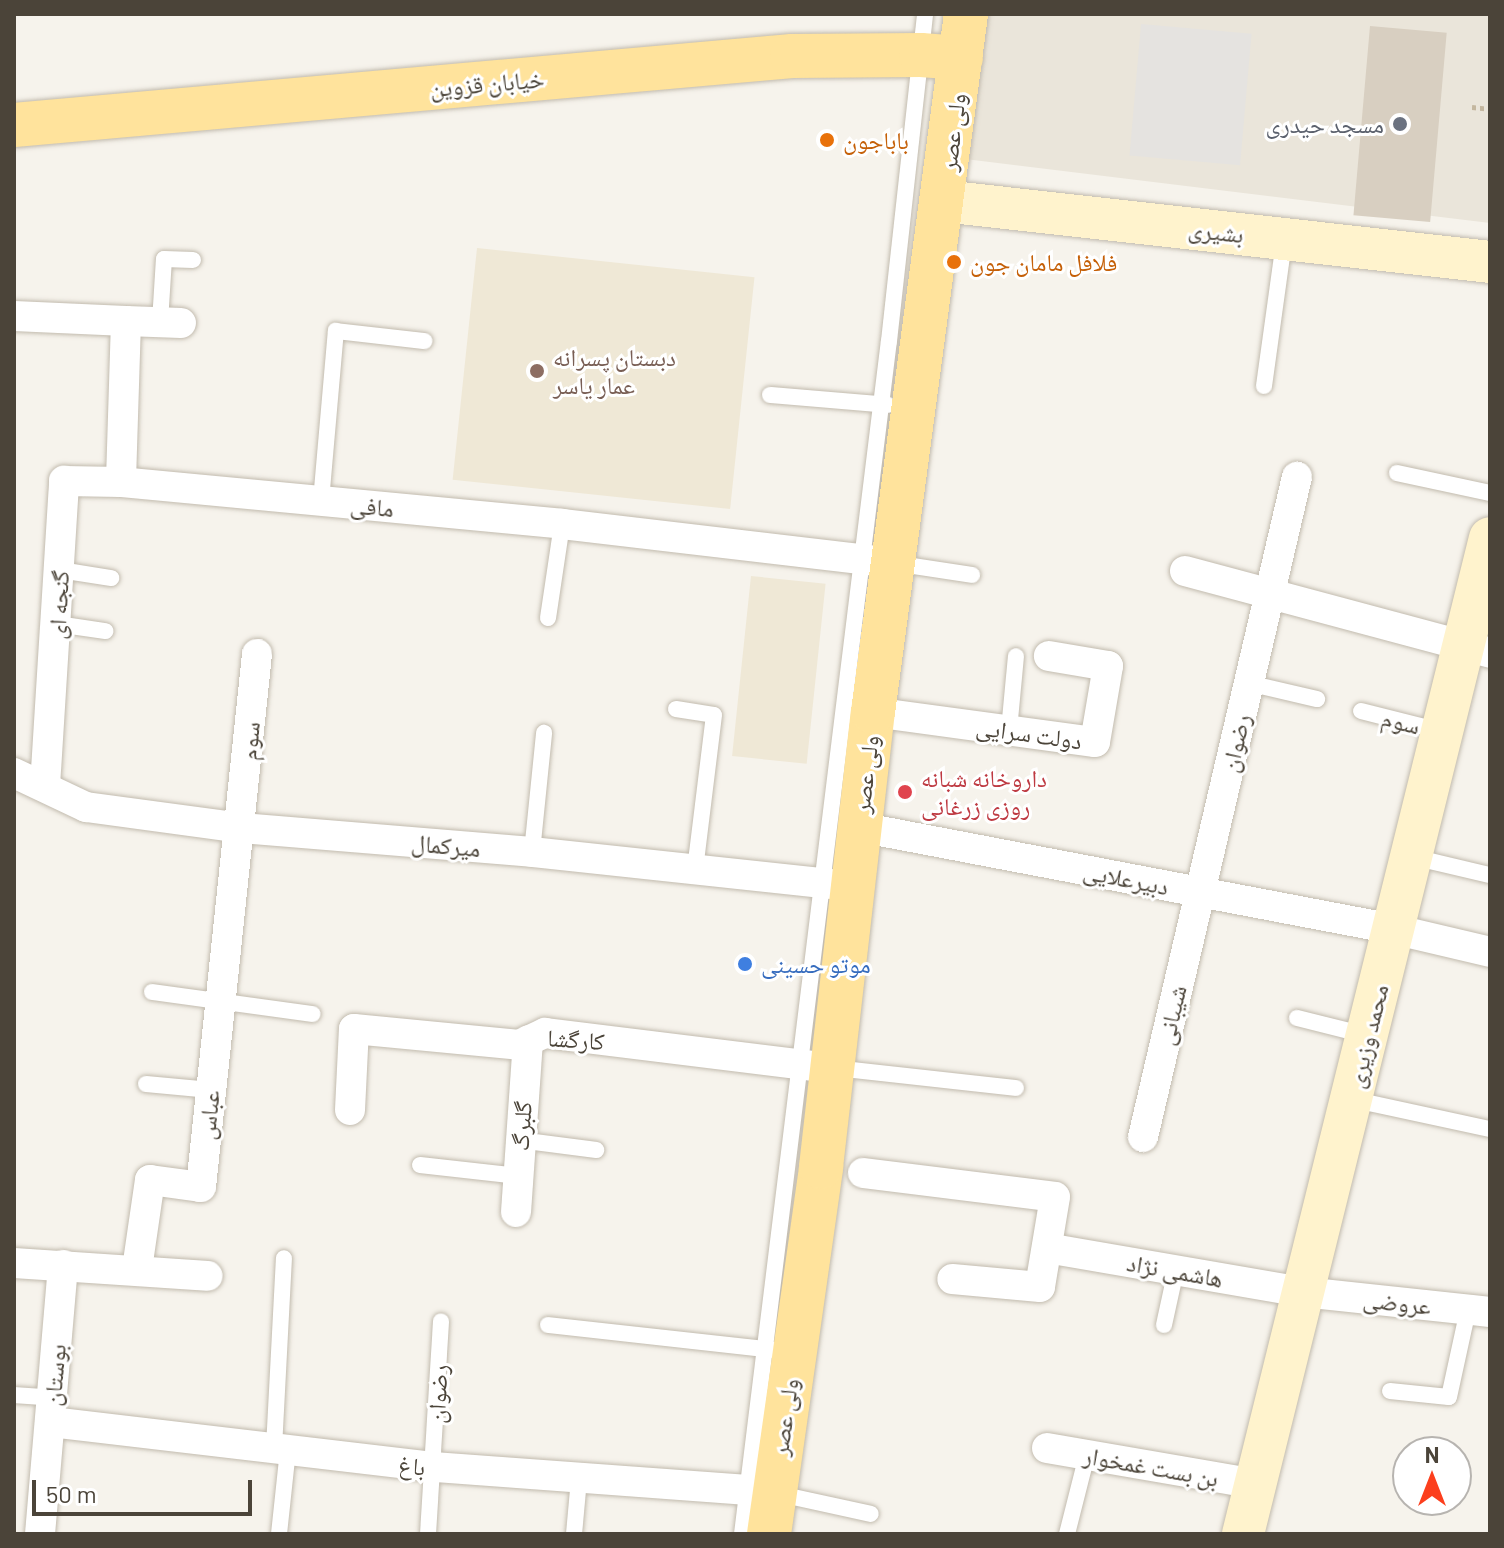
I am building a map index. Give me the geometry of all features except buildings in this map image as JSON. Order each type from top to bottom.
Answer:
[{"type":"main road","name":"ولی عصر","points":[[763,1506],[779,1351],[837,884],[859,827],[873,712],[878,561],[897,406],[943,201],[936,42],[966,14]]},
{"type":"main road","name":"خیابان قزوین","points":[[14,125],[936,42]]},
{"type":"street","name":"بشیری","points":[[943,201],[1490,262]]},
{"type":"street","points":[[14,316],[170,322]]},
{"type":"street","points":[[121,482],[126,321]]},
{"type":"street","name":"رضوان","points":[[1200,892],[1297,477]]},
{"type":"street","name":"گنجه ای","points":[[45,786],[64,481],[121,482]]},
{"type":"street","name":"مافی","points":[[121,482],[562,524],[878,561]]},
{"type":"street","name":"محمد وزیری","points":[[1243,1534],[1442,731],[1476,650],[1490,538]]},
{"type":"street","points":[[1185,571],[1476,650]]},
{"type":"street","name":"سوم","points":[[241,828],[257,654]]},
{"type":"street","name":"دولت سرایی","points":[[873,712],[1095,742],[1108,666],[1049,656]]},
{"type":"street","name":"میرکمال","points":[[14,773],[86,807],[241,828],[532,852],[837,884]]},
{"type":"street","name":"دبیرعلایی","points":[[859,827],[1393,929],[1490,952]]},
{"type":"street","name":"عباس","points":[[137,1269],[150,1180],[201,1187],[241,828]]},
{"type":"street","name":"شیبانی","points":[[1143,1137],[1200,892]]},
{"type":"street","name":"کارگشا","points":[[350,1110],[354,1029],[519,1045],[545,1033],[816,1066]]},
{"type":"street","name":"گلبرگ","points":[[516,1212],[528,1040]]},
{"type":"street","points":[[863,1173],[1055,1197],[1040,1287],[952,1279]]},
{"type":"street","name":"هاشمی نژاد","points":[[1047,1248],[1303,1292]]},
{"type":"street","points":[[14,1263],[208,1276]]},
{"type":"street","name":"بوستان","points":[[40,1534],[63,1265]]},
{"type":"street","name":"عروضی","points":[[1303,1292],[1479,1311]]},
{"type":"street","name":"باغ","points":[[52,1410],[281,1449],[434,1467],[579,1479],[763,1506]]},
{"type":"street","name":"بن بست غمخوار","points":[[1047,1448],[1256,1484]]},
{"type":"lane","points":[[770,395],[897,406],[936,42]]},
{"type":"lane","points":[[1264,386],[1284,239]]},
{"type":"lane","points":[[170,322],[164,259],[193,260]]},
{"type":"lane","points":[[321,501],[336,331],[424,341]]},
{"type":"lane","points":[[1397,473],[1490,493]]},
{"type":"lane","points":[[548,618],[562,524]]},
{"type":"lane","points":[[837,884],[878,561],[972,575]]},
{"type":"lane","points":[[60,570],[111,578]]},
{"type":"lane","points":[[57,624],[105,631]]},
{"type":"lane","points":[[1009,730],[1016,656]]},
{"type":"lane","points":[[1248,683],[1317,699]]},
{"type":"lane","points":[[676,709],[714,715],[695,870]]},
{"type":"lane","name":"سوم","points":[[1361,711],[1442,731]]},
{"type":"lane","points":[[532,852],[544,733]]},
{"type":"lane","points":[[1411,857],[1489,875]]},
{"type":"lane","points":[[152,992],[312,1014]]},
{"type":"lane","points":[[1297,1018],[1367,1036]]},
{"type":"lane","points":[[816,1066],[1016,1088]]},
{"type":"lane","points":[[146,1084],[211,1090]]},
{"type":"lane","points":[[1351,1099],[1490,1129]]},
{"type":"lane","points":[[519,1140],[596,1150]]},
{"type":"lane","points":[[420,1165],[518,1176]]},
{"type":"lane","points":[[279,1534],[284,1258]]},
{"type":"lane","points":[[1164,1325],[1176,1270]]},
{"type":"lane","points":[[1390,1391],[1449,1397],[1479,1311]]},
{"type":"lane","name":"رضوان","points":[[428,1534],[441,1321]]},
{"type":"lane","points":[[548,1325],[779,1351]]},
{"type":"lane","points":[[14,1395],[52,1410]]},
{"type":"lane","points":[[1067,1534],[1087,1455]]},
{"type":"lane","points":[[574,1534],[579,1479]]},
{"type":"lane","points":[[742,1534],[763,1506],[871,1514]]},
{"type":"path","points":[[1472,107],[1490,109]]},
{"type":"shaded area","points":[[978,14],[1490,14],[1490,223],[957,158]]},
{"type":"shaded area","points":[[1141,24],[1252,34],[1240,165],[1129,155]]},
{"type":"shaded area","points":[[477,248],[754,277],[730,509],[453,480]]},
{"type":"shaded area","points":[[751,576],[826,584],[807,764],[732,756]]},
{"type":"place","name":"مسجد حیدری","points":[[1400,124]]},
{"type":"place","name":"باباجون","points":[[827,140]]},
{"type":"place","name":"فلافل مامان جون","points":[[954,262]]},
{"type":"place","name":"دبستان پسرانه عمار یاسر","points":[[537,371]]},
{"type":"place","name":"داروخانه شبانه روزی زرغانی","points":[[905,792]]},
{"type":"place","name":"موتو حسینی","points":[[745,964]]}]
